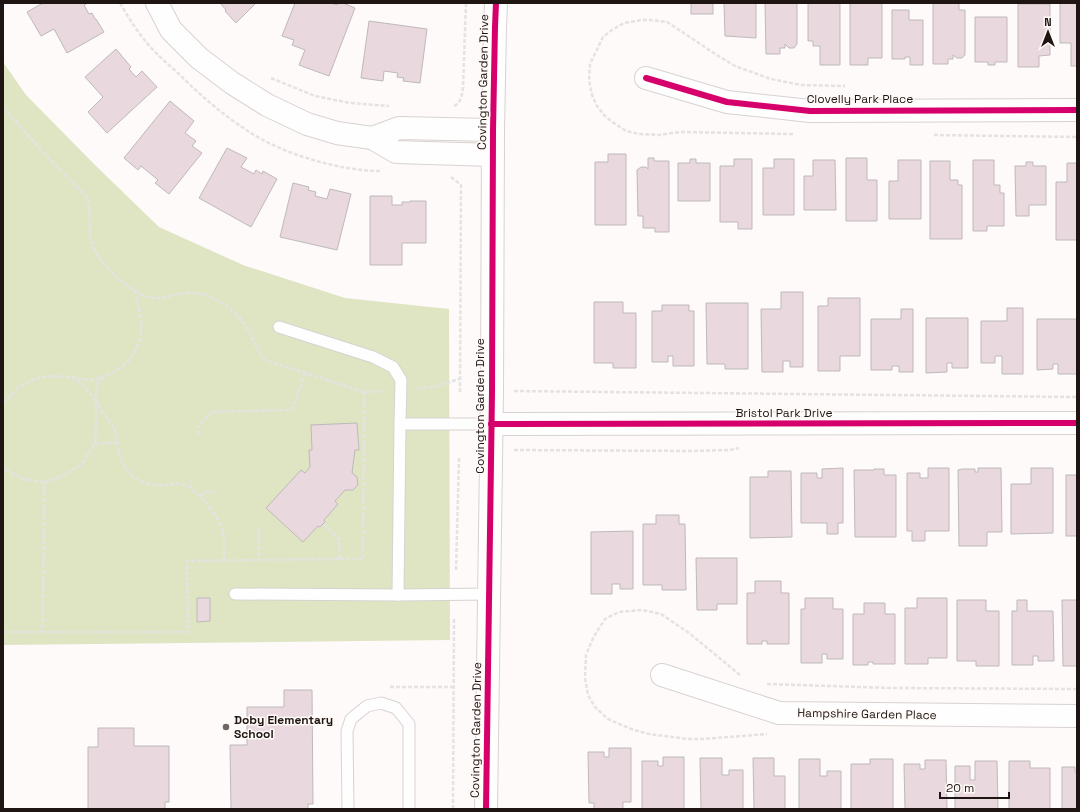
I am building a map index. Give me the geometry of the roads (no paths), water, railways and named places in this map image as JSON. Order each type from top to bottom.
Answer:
[{"type":"street","points":[[157,3],[171,30],[199,58],[232,83],[267,105],[307,124],[337,133],[372,138],[396,152],[493,155]]},
{"type":"street","name":"Covington Garden Drive","points":[[486,809],[493,130],[496,3]]},
{"type":"street","name":"Clovelly Park Place","points":[[646,78],[727,102],[810,111],[1077,110]]},
{"type":"street","points":[[372,138],[399,128],[493,130]]},
{"type":"street","name":"Bristol Park Drive","points":[[491,424],[1077,423]]},
{"type":"street","name":"Hampshire Garden Place","points":[[662,675],[779,713],[1077,716]]},
{"type":"lane","points":[[279,327],[373,357],[393,367],[401,380],[398,595]]},
{"type":"lane","points":[[400,424],[491,424]]},
{"type":"lane","points":[[235,594],[489,594]]},
{"type":"lane","points":[[348,809],[347,731],[351,719],[367,706],[381,704],[396,708],[409,724],[409,809]]},
{"type":"place","name":"Doby Elementary School","points":[[226,727]]}]
